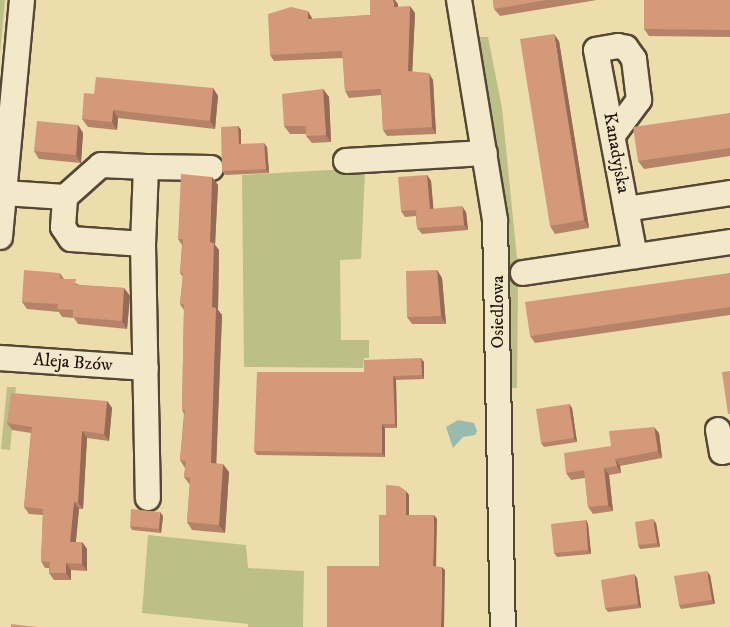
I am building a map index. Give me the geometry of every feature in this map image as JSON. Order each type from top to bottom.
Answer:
[{"type":"street","points":[[0,237],[22,0]]},
{"type":"street","name":"Osiedlowa","points":[[459,0],[485,153],[498,276],[498,491],[503,627]]},
{"type":"street","name":"Kanadyjska","points":[[613,135],[639,100],[636,66],[626,48],[596,50],[635,256]]},
{"type":"street","points":[[346,161],[485,153]]},
{"type":"street","points":[[4,193],[65,196],[101,165],[211,168]]},
{"type":"street","points":[[146,167],[143,244],[148,498]]},
{"type":"street","points":[[626,208],[730,193]]},
{"type":"street","points":[[65,196],[63,227],[71,238],[143,244]]},
{"type":"street","points":[[523,273],[730,242]]},
{"type":"street","name":"Aleja Bzów","points":[[0,358],[146,368]]},
{"type":"street","points":[[718,430],[722,452],[730,450]]},
{"type":"green space","points":[[0,0],[5,0],[0,53]]},
{"type":"green space","points":[[479,37],[488,37],[502,108],[517,258],[521,259],[524,281],[518,286],[517,388],[509,388],[503,242]]},
{"type":"green space","points":[[347,169],[365,172],[361,259],[340,260],[341,340],[369,340],[369,358],[364,358],[363,368],[244,367],[242,175]]},
{"type":"green space","points":[[7,387],[16,387],[10,450],[1,449]]},
{"type":"green space","points":[[148,535],[246,545],[248,568],[304,571],[303,627],[248,627],[248,624],[142,613]]},
{"type":"shaded area","points":[[458,420],[474,423],[477,431],[475,435],[463,437],[453,448],[446,427]]},
{"type":"building","points":[[370,0],[393,0],[394,7],[410,6],[408,71],[429,73],[432,127],[383,130],[381,89],[345,91],[342,51],[270,55],[268,14],[291,7],[308,11],[308,19],[370,15]]},
{"type":"building","points":[[493,0],[546,0],[494,9]]},
{"type":"building","points":[[644,0],[730,0],[730,30],[644,29]]},
{"type":"building","points":[[554,34],[584,220],[550,226],[520,39]]},
{"type":"building","points":[[96,77],[213,88],[210,121],[113,110],[112,122],[82,119],[84,93],[94,94]]},
{"type":"building","points":[[323,89],[326,135],[306,136],[306,126],[284,126],[282,94]]},
{"type":"building","points":[[730,113],[730,148],[638,161],[633,127]]},
{"type":"building","points":[[37,121],[78,125],[76,155],[34,151]]},
{"type":"building","points":[[238,126],[239,144],[264,143],[266,169],[222,171],[221,127]]},
{"type":"building","points":[[181,174],[212,177],[210,242],[214,243],[212,307],[216,308],[211,463],[223,464],[219,525],[187,522],[190,478],[184,477],[186,461],[180,460],[185,410],[182,410],[184,304],[180,304],[183,239],[178,239]]},
{"type":"building","points":[[427,175],[430,209],[462,206],[464,225],[417,228],[416,210],[401,211],[398,177]]},
{"type":"building","points":[[24,270],[60,273],[60,279],[76,279],[75,285],[124,288],[122,321],[73,317],[73,310],[57,309],[58,304],[22,302]]},
{"type":"building","points":[[437,270],[441,316],[407,317],[406,271]]},
{"type":"building","points":[[730,273],[730,307],[530,336],[525,302]]},
{"type":"building","points":[[421,358],[422,375],[393,376],[395,424],[382,424],[382,453],[254,451],[257,372],[364,372],[364,360]]},
{"type":"building","points":[[730,371],[730,414],[728,414],[722,372]]},
{"type":"building","points":[[11,393],[107,401],[104,434],[82,431],[78,502],[74,502],[70,542],[82,542],[82,564],[66,563],[66,573],[49,573],[50,562],[41,561],[43,509],[24,507],[32,427],[7,423]]},
{"type":"building","points":[[569,404],[574,438],[541,443],[536,409]]},
{"type":"building","points":[[654,427],[658,451],[615,459],[617,466],[604,468],[608,505],[588,507],[584,470],[566,473],[564,453],[611,446],[609,431]]},
{"type":"building","points":[[386,485],[399,486],[406,491],[406,515],[434,515],[433,566],[442,567],[441,627],[327,627],[327,566],[379,566],[379,515],[386,515]]},
{"type":"building","points":[[131,509],[160,512],[159,529],[130,526]]},
{"type":"building","points":[[653,519],[657,543],[638,545],[635,522]]},
{"type":"building","points":[[586,520],[588,550],[554,553],[551,524]]},
{"type":"building","points":[[707,571],[712,600],[679,605],[674,576]]},
{"type":"building","points":[[634,574],[638,604],[605,608],[601,580]]},
{"type":"building","points":[[11,624],[37,627],[11,627]]}]
